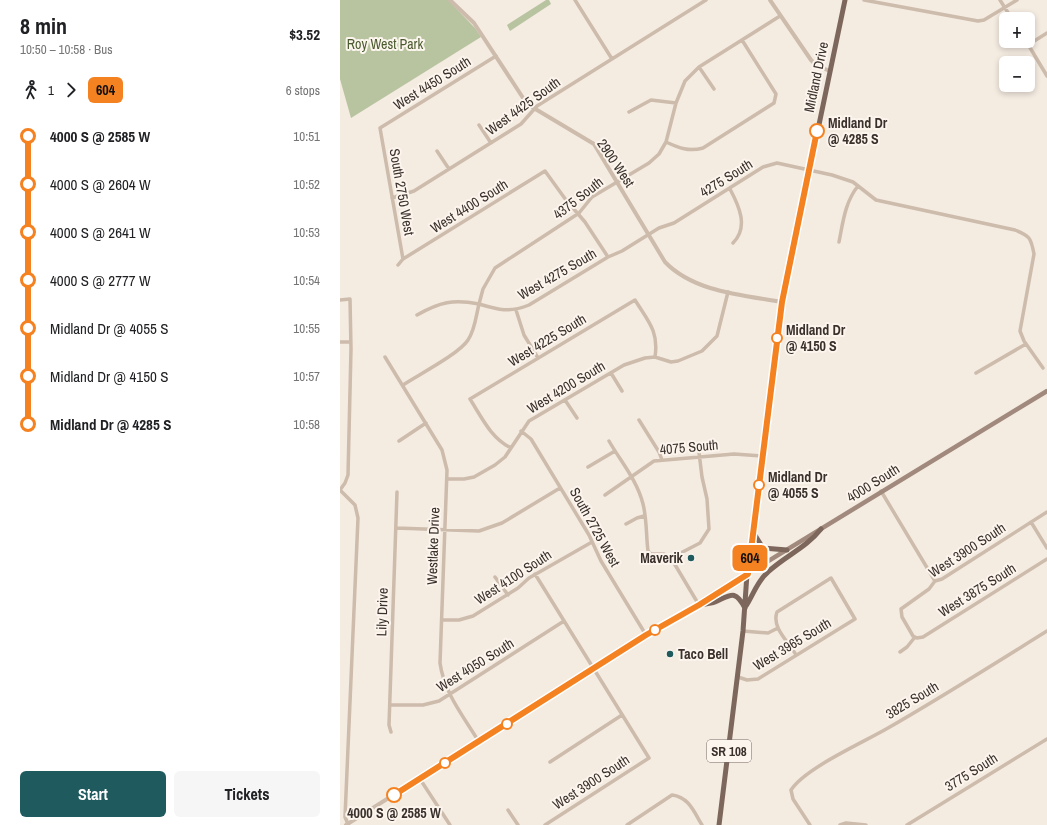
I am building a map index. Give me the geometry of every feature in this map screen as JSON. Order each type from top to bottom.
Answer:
[{"type":"main road","name":"Midland Drive","points":[[719,825],[744,631],[748,574],[782,302],[845,0]]},
{"type":"main road","name":"4000 South","points":[[748,574],[881,491],[1047,391]]},
{"type":"main road","points":[[745,609],[762,578],[768,571],[812,540],[821,529]]},
{"type":"main road","points":[[753,531],[763,548],[787,550]]},
{"type":"main road","points":[[699,605],[733,595],[740,598],[745,609]]},
{"type":"street","name":"2900 West","points":[[450,0],[474,23],[528,104],[533,109],[594,144],[665,262],[683,278],[696,284],[728,292],[782,302]]},
{"type":"street","points":[[582,0],[576,2],[612,59]]},
{"type":"street","name":"West 4425 South","points":[[392,198],[414,191],[449,170],[521,124],[533,109],[706,0]]},
{"type":"street","points":[[770,0],[811,60],[817,66],[830,71]]},
{"type":"street","points":[[864,0],[978,21],[984,20],[1017,0]]},
{"type":"street","points":[[1000,0],[1008,12]]},
{"type":"street","name":"4375 South","points":[[479,304],[483,289],[495,268],[579,213],[592,197],[649,163],[659,154],[666,142],[676,103],[684,81],[700,66],[780,16]]},
{"type":"street","points":[[1035,39],[1047,33]]},
{"type":"street","points":[[666,142],[681,149],[693,151],[703,148],[774,103],[776,94],[742,40]]},
{"type":"street","points":[[1030,48],[1047,76]]},
{"type":"street","name":"West 4450 South","points":[[380,128],[496,56]]},
{"type":"street","points":[[700,66],[714,89]]},
{"type":"street","points":[[629,112],[651,100],[676,103]]},
{"type":"street","points":[[480,125],[491,143]]},
{"type":"street","name":"South 2750 West","points":[[380,128],[403,259]]},
{"type":"street","points":[[438,151],[449,170]]},
{"type":"street","name":"4275 South","points":[[659,228],[674,223],[763,168],[777,163],[853,182],[876,200],[1015,230],[1027,235],[1032,242],[1034,254],[1020,330],[1026,344]]},
{"type":"street","name":"West 4400 South","points":[[398,265],[403,259],[545,171],[566,200],[579,213]]},
{"type":"street","points":[[840,242],[850,196],[858,186]]},
{"type":"street","points":[[730,189],[740,206],[742,215],[741,230],[738,238],[733,243]]},
{"type":"street","points":[[579,213],[608,257]]},
{"type":"street","name":"West 4275 South","points":[[479,304],[504,311],[516,310],[529,305],[659,228]]},
{"type":"street","points":[[669,368],[671,362],[702,352],[717,336],[728,292]]},
{"type":"street","points":[[340,300],[350,299],[351,342],[348,475],[346,483],[340,490],[355,505],[358,518],[345,817],[347,825]]},
{"type":"street","name":"West 4225 South","points":[[511,448],[500,442],[490,431],[470,399],[635,300],[656,338],[655,357]]},
{"type":"street","points":[[403,385],[455,351],[467,341],[474,327],[479,304],[462,301],[446,302],[431,307],[417,315]]},
{"type":"street","points":[[516,310],[524,335],[538,358]]},
{"type":"street","points":[[340,342],[351,342]]},
{"type":"street","points":[[976,373],[1026,344],[1043,368]]},
{"type":"street","name":"Westlake Drive","points":[[385,357],[442,450],[447,470],[440,663],[442,675],[450,694],[479,742]]},
{"type":"street","name":"West 4200 South","points":[[447,479],[464,479],[474,477],[495,465],[505,457],[529,422],[635,360],[655,357],[671,362]]},
{"type":"street","points":[[611,373],[622,391]]},
{"type":"street","points":[[566,400],[576,418]]},
{"type":"street","points":[[639,420],[659,452],[662,460]]},
{"type":"street","points":[[399,441],[426,423]]},
{"type":"street","name":"South 2725 West","points":[[521,432],[531,439],[592,542],[601,561],[646,635]]},
{"type":"street","points":[[609,441],[632,476],[644,506],[648,551],[651,554],[664,554],[671,558],[699,605]]},
{"type":"street","points":[[671,558],[700,543],[709,529],[707,499],[698,444]]},
{"type":"street","points":[[588,467],[615,451]]},
{"type":"street","name":"4075 South","points":[[605,495],[648,464],[662,460],[734,454],[762,456]]},
{"type":"street","points":[[396,528],[479,531],[502,523],[560,488]]},
{"type":"street","points":[[881,491],[935,581]]},
{"type":"street","name":"Lily Drive","points":[[391,732],[389,725],[397,492]]},
{"type":"street","name":"West 3900 South","points":[[917,637],[902,617],[901,609],[929,589],[935,581],[942,579],[1047,512]]},
{"type":"street","points":[[626,524],[644,516]]},
{"type":"street","points":[[1031,522],[1047,548]]},
{"type":"street","name":"West 4100 South","points":[[442,620],[459,620],[473,616],[508,595],[535,574],[592,542]]},
{"type":"street","name":"West 3875 South","points":[[900,652],[907,648],[917,637],[927,635],[1047,558]]},
{"type":"street","points":[[535,574],[622,715],[550,762]]},
{"type":"street","name":"4000 South","points":[[347,825],[646,635],[699,605],[748,574]]},
{"type":"street","points":[[496,578],[508,595]]},
{"type":"street","name":"West 3965 South","points":[[738,677],[747,680],[758,679],[855,619],[830,578],[779,610],[776,616],[778,628]]},
{"type":"street","name":"West 4050 South","points":[[390,705],[431,704],[450,694],[564,621]]},
{"type":"street","points":[[744,631],[768,633],[778,628],[796,655]]},
{"type":"street","name":"3825 South","points":[[810,825],[794,799],[791,790],[797,781],[848,749],[887,729],[1047,631]]},
{"type":"street","name":"West 3900 South","points":[[545,825],[649,758],[622,715]]},
{"type":"street","name":"3775 South","points":[[907,825],[1047,739]]},
{"type":"street","points":[[420,778],[449,825]]},
{"type":"street","points":[[626,825],[672,796],[681,796],[688,802],[702,825]]},
{"type":"street","points":[[508,810],[518,825]]},
{"type":"street","points":[[840,825],[846,823],[866,825]]},
{"type":"green space","name":"Roy West Park","points":[[340,0],[448,0],[475,28],[481,37],[351,118],[340,79]]},
{"type":"green space","points":[[546,0],[549,0],[551,4],[510,31],[507,25]]},
{"type":"bus line","name":"604","points":[[394,795],[646,635],[699,605],[748,574],[782,302],[817,131]]},
{"type":"place","name":"Midland Dr @ 4285 S","points":[[817,131]]},
{"type":"place","name":"Midland Dr @ 4150 S","points":[[777,338]]},
{"type":"place","name":"Midland Dr @ 4055 S","points":[[759,485]]},
{"type":"place","name":"Maverik","points":[[691,558]]},
{"type":"place","name":"Taco Bell","points":[[670,654]]},
{"type":"place","name":"4000 S @ 2585 W","points":[[394,795]]}]
